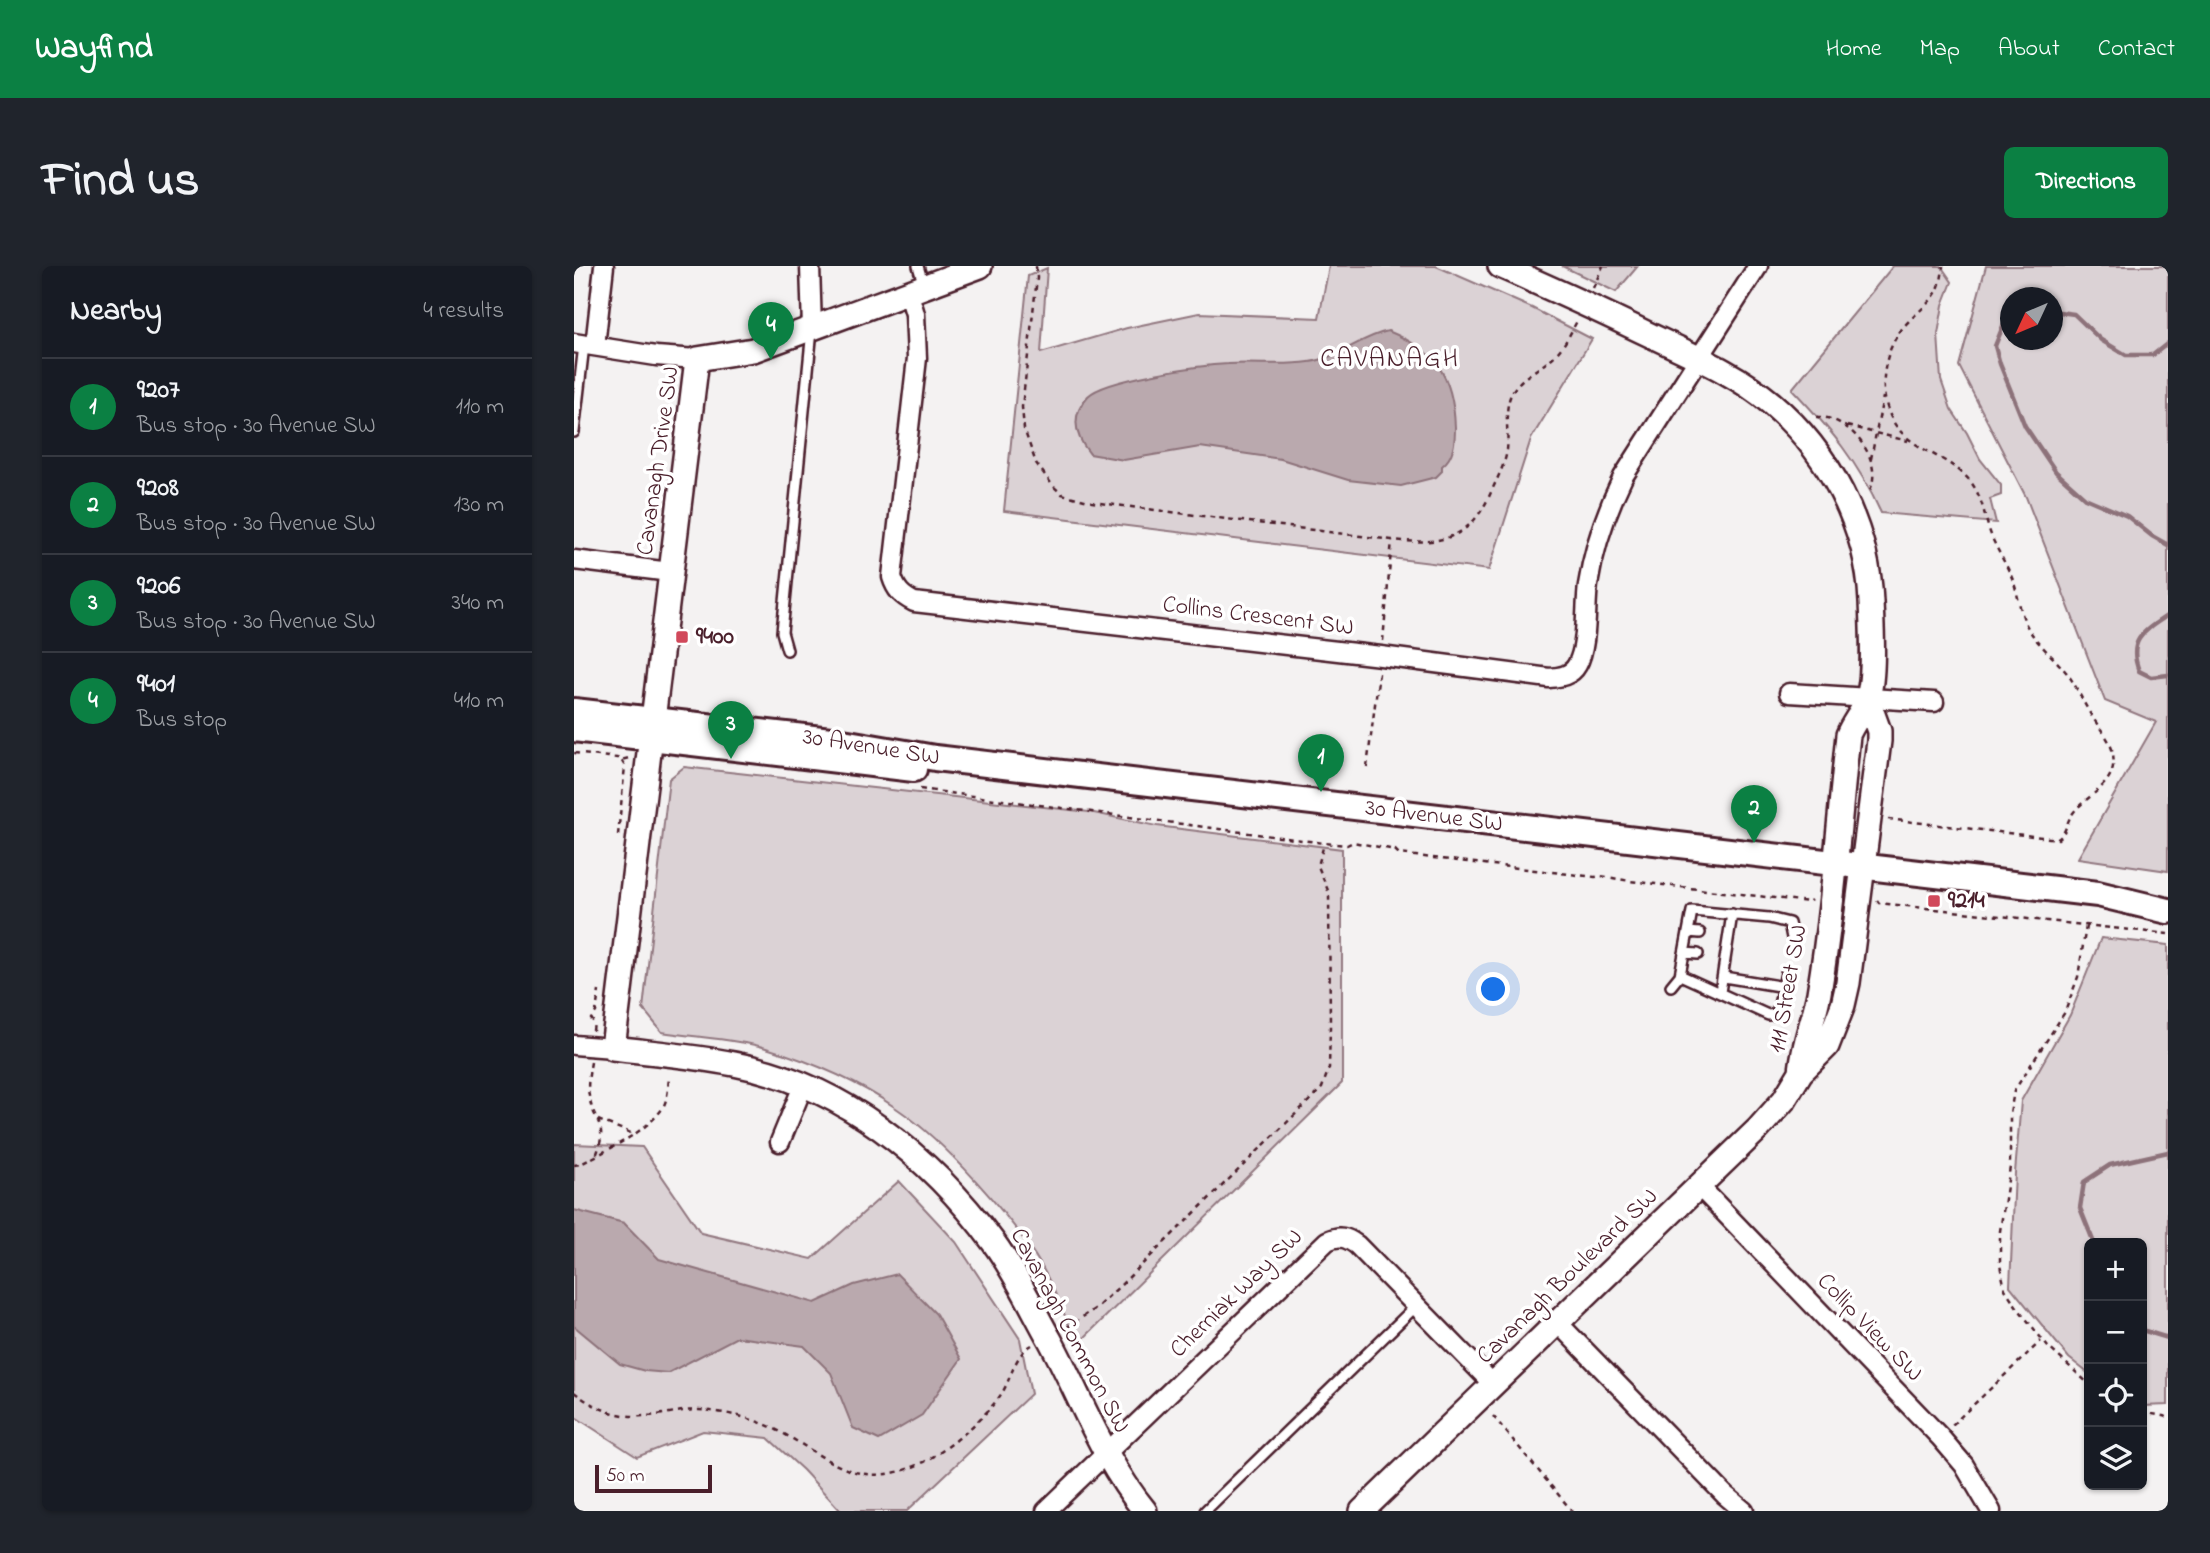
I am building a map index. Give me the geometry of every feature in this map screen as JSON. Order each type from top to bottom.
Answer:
[{"type":"main road","name":"30 Avenue SW","points":[[574,711],[652,729],[1835,871],[1866,882],[2168,911]]},
{"type":"main road","name":"30 Avenue SW","points":[[574,729],[652,729]]},
{"type":"street","points":[[604,266],[584,345],[697,359]]},
{"type":"street","points":[[810,266],[813,328]]},
{"type":"street","name":"Cavanagh Drive SW","points":[[613,1048],[697,359],[753,350],[813,328],[917,282],[979,266]]},
{"type":"street","points":[[1500,266],[1697,358],[1770,402],[1818,453],[1848,505],[1868,567],[1872,651],[1867,698],[1848,735],[1835,871]]},
{"type":"street","points":[[1697,358],[1758,266]]},
{"type":"street","name":"Collins Crescent SW","points":[[917,282],[917,358],[892,577],[898,591],[907,598],[914,602],[1549,677],[1567,675],[1578,665],[1582,651],[1590,570],[1606,514],[1633,460],[1697,358]]},
{"type":"street","points":[[574,560],[670,572]]},
{"type":"street","points":[[1789,693],[1934,702]]},
{"type":"street","points":[[1866,882],[1879,731],[1867,698]]},
{"type":"street","name":"111 Street SW","points":[[1801,1072],[1806,1036],[1818,996],[1835,871]]},
{"type":"street","name":"111 Street SW","points":[[1801,1072],[1827,1046],[1843,1005],[1866,882]]},
{"type":"street","name":"Cavanagh Common SW","points":[[574,1045],[735,1064],[803,1086],[872,1121],[903,1144],[964,1206],[995,1245],[1052,1344],[1118,1477],[1145,1511]]},
{"type":"street","name":"Cavanagh Boulevard SW","points":[[1362,1511],[1700,1187],[1772,1114],[1801,1072]]},
{"type":"street","points":[[780,1143],[803,1086]]},
{"type":"street","name":"Collip View SW","points":[[1700,1187],[1940,1437],[1964,1465],[1991,1511]]},
{"type":"street","name":"Cherniak Way SW","points":[[1105,1453],[1327,1241],[1335,1237],[1350,1239],[1357,1245],[1493,1385]]},
{"type":"street","points":[[1558,1323],[1725,1495],[1744,1511]]},
{"type":"street","points":[[1046,1511],[1105,1453]]},
{"type":"lane","points":[[787,650],[782,632],[813,328]]},
{"type":"lane","points":[[574,432],[584,345]]},
{"type":"lane","points":[[1671,986],[1680,975],[1692,911],[1769,918],[1790,923],[1793,938]]},
{"type":"lane","points":[[1720,992],[1724,977],[1726,935],[1732,914]]},
{"type":"lane","points":[[1688,932],[1700,933]]},
{"type":"lane","points":[[1684,953],[1698,954]]},
{"type":"lane","points":[[1680,975],[1768,1015],[1777,1014],[1786,973]]},
{"type":"lane","points":[[1724,977],[1785,987]]},
{"type":"lane","points":[[1205,1511],[1416,1307]]},
{"type":"path","points":[[1036,266],[1037,278],[1022,416],[1027,441],[1036,463],[1043,476],[1062,494],[1092,502],[1423,543],[1454,537],[1476,518],[1488,500],[1504,463],[1507,449],[1506,418],[1511,395],[1526,377],[1554,357],[1580,315]]},
{"type":"path","points":[[1593,290],[1604,266]]},
{"type":"path","points":[[1870,462],[1890,351],[1897,335],[1940,290],[1943,266]]},
{"type":"path","points":[[1881,818],[2057,839],[2083,803],[2099,792],[2113,770],[2113,755],[2104,732],[2084,704],[2075,685],[2039,645],[2027,626],[2014,583],[1991,535],[1976,489],[1954,468],[1912,442],[1894,423],[1884,394]]},
{"type":"path","points":[[1816,417],[1831,418],[1876,434],[1912,442]]},
{"type":"path","points":[[1847,425],[1859,439],[1870,462],[1873,484],[1869,492]]},
{"type":"path","points":[[1383,644],[1392,540]]},
{"type":"path","points":[[1367,767],[1380,667]]},
{"type":"path","points":[[574,753],[621,760],[624,758]]},
{"type":"path","points":[[911,788],[1324,843],[1347,845],[1353,842],[1395,850],[1399,854],[1809,902],[1812,900]]},
{"type":"path","points":[[1066,1328],[1096,1308],[1122,1284],[1322,1088],[1329,1068],[1330,1026],[1329,893],[1318,866],[1324,843]]},
{"type":"path","points":[[1866,882],[1879,903],[2168,934]]},
{"type":"path","points":[[2084,1380],[2042,1340],[2005,1289],[2000,1265],[2000,1231],[2010,1167],[2010,1114],[2014,1091],[2065,1012],[2078,977],[2086,925]]},
{"type":"path","points":[[591,1063],[589,1094],[602,1139],[596,1156]]},
{"type":"path","points":[[574,1165],[596,1156],[648,1123],[664,1107],[669,1077]]},
{"type":"path","points":[[598,1120],[633,1133]]},
{"type":"path","points":[[1940,1437],[2042,1340]]},
{"type":"path","points":[[574,1392],[602,1410],[625,1417],[701,1410],[757,1422],[784,1434],[835,1465],[857,1472],[886,1474],[926,1461],[970,1427],[1003,1391],[1019,1357],[1028,1347],[1039,1341]]},
{"type":"path","points":[[2147,1413],[2168,1417]]},
{"type":"path","points":[[1493,1416],[1572,1511]]},
{"type":"shaded area","points":[[1329,266],[1436,266],[1532,308],[1592,339],[1531,439],[1489,570],[1004,511],[1028,276],[1047,268],[1041,353],[1127,328],[1199,313],[1319,318]]},
{"type":"shaded area","points":[[1562,266],[1638,266],[1616,292]]},
{"type":"shaded area","points":[[1893,266],[1941,266],[1952,282],[1943,305],[1938,334],[1941,380],[1951,409],[1980,459],[2001,485],[2001,495],[1990,499],[1996,523],[1881,513],[1842,446],[1792,389]]},
{"type":"shaded area","points":[[1986,266],[2168,266],[2168,871],[2078,858],[2156,722],[2105,701],[2026,497],[1959,366]]},
{"type":"shaded area","points":[[1388,331],[1419,347],[1430,357],[1446,379],[1451,393],[1454,444],[1442,471],[1436,477],[1401,486],[1348,480],[1281,459],[1200,447],[1124,460],[1090,454],[1078,433],[1077,418],[1082,403],[1088,396],[1113,384],[1155,374],[1215,365],[1289,364],[1320,360]]},
{"type":"shaded area","points":[[684,767],[1089,812],[1157,826],[1342,849],[1342,1083],[1077,1345],[1042,1267],[1014,1226],[956,1159],[915,1122],[866,1089],[817,1066],[755,1045],[662,1032],[643,1009],[669,779]]},
{"type":"shaded area","points":[[2101,938],[2168,945],[2168,1405],[2147,1406],[2147,1238],[2084,1238],[2084,1370],[2069,1358],[2010,1286],[2021,1101],[2070,1015]]},
{"type":"shaded area","points":[[574,1144],[642,1147],[701,1233],[812,1259],[899,1181],[956,1242],[1020,1339],[1031,1394],[907,1511],[841,1511],[803,1470],[768,1438],[703,1431],[637,1457],[574,1416]]},
{"type":"shaded area","points":[[574,1210],[624,1223],[659,1259],[815,1303],[854,1285],[897,1274],[936,1314],[961,1359],[922,1415],[879,1440],[853,1428],[831,1373],[804,1346],[737,1337],[668,1373],[645,1371],[620,1364],[574,1326]]},
{"type":"waterway","points":[[2063,312],[2074,314],[2101,340],[2126,355],[2153,355],[2168,343]]},
{"type":"waterway","points":[[2000,334],[1995,346],[2025,426],[2056,472],[2085,498],[2127,516],[2168,545]]},
{"type":"waterway","points":[[2168,615],[2140,637],[2135,651],[2139,671],[2151,677],[2168,675]]},
{"type":"waterway","points":[[2092,1238],[2080,1208],[2084,1182],[2110,1165],[2168,1152]]},
{"type":"waterway","points":[[2147,1332],[2168,1338]]},
{"type":"place","name":"9401","points":[[771,360]]},
{"type":"place","name":"9400","points":[[682,637]]},
{"type":"place","name":"9206","points":[[731,759]]},
{"type":"place","name":"9207","points":[[1321,792]]},
{"type":"place","name":"9208","points":[[1754,843]]},
{"type":"place","name":"9214","points":[[1934,901]]},
{"type":"district","name":"CAVANAGH","points":[[1390,360]]}]
